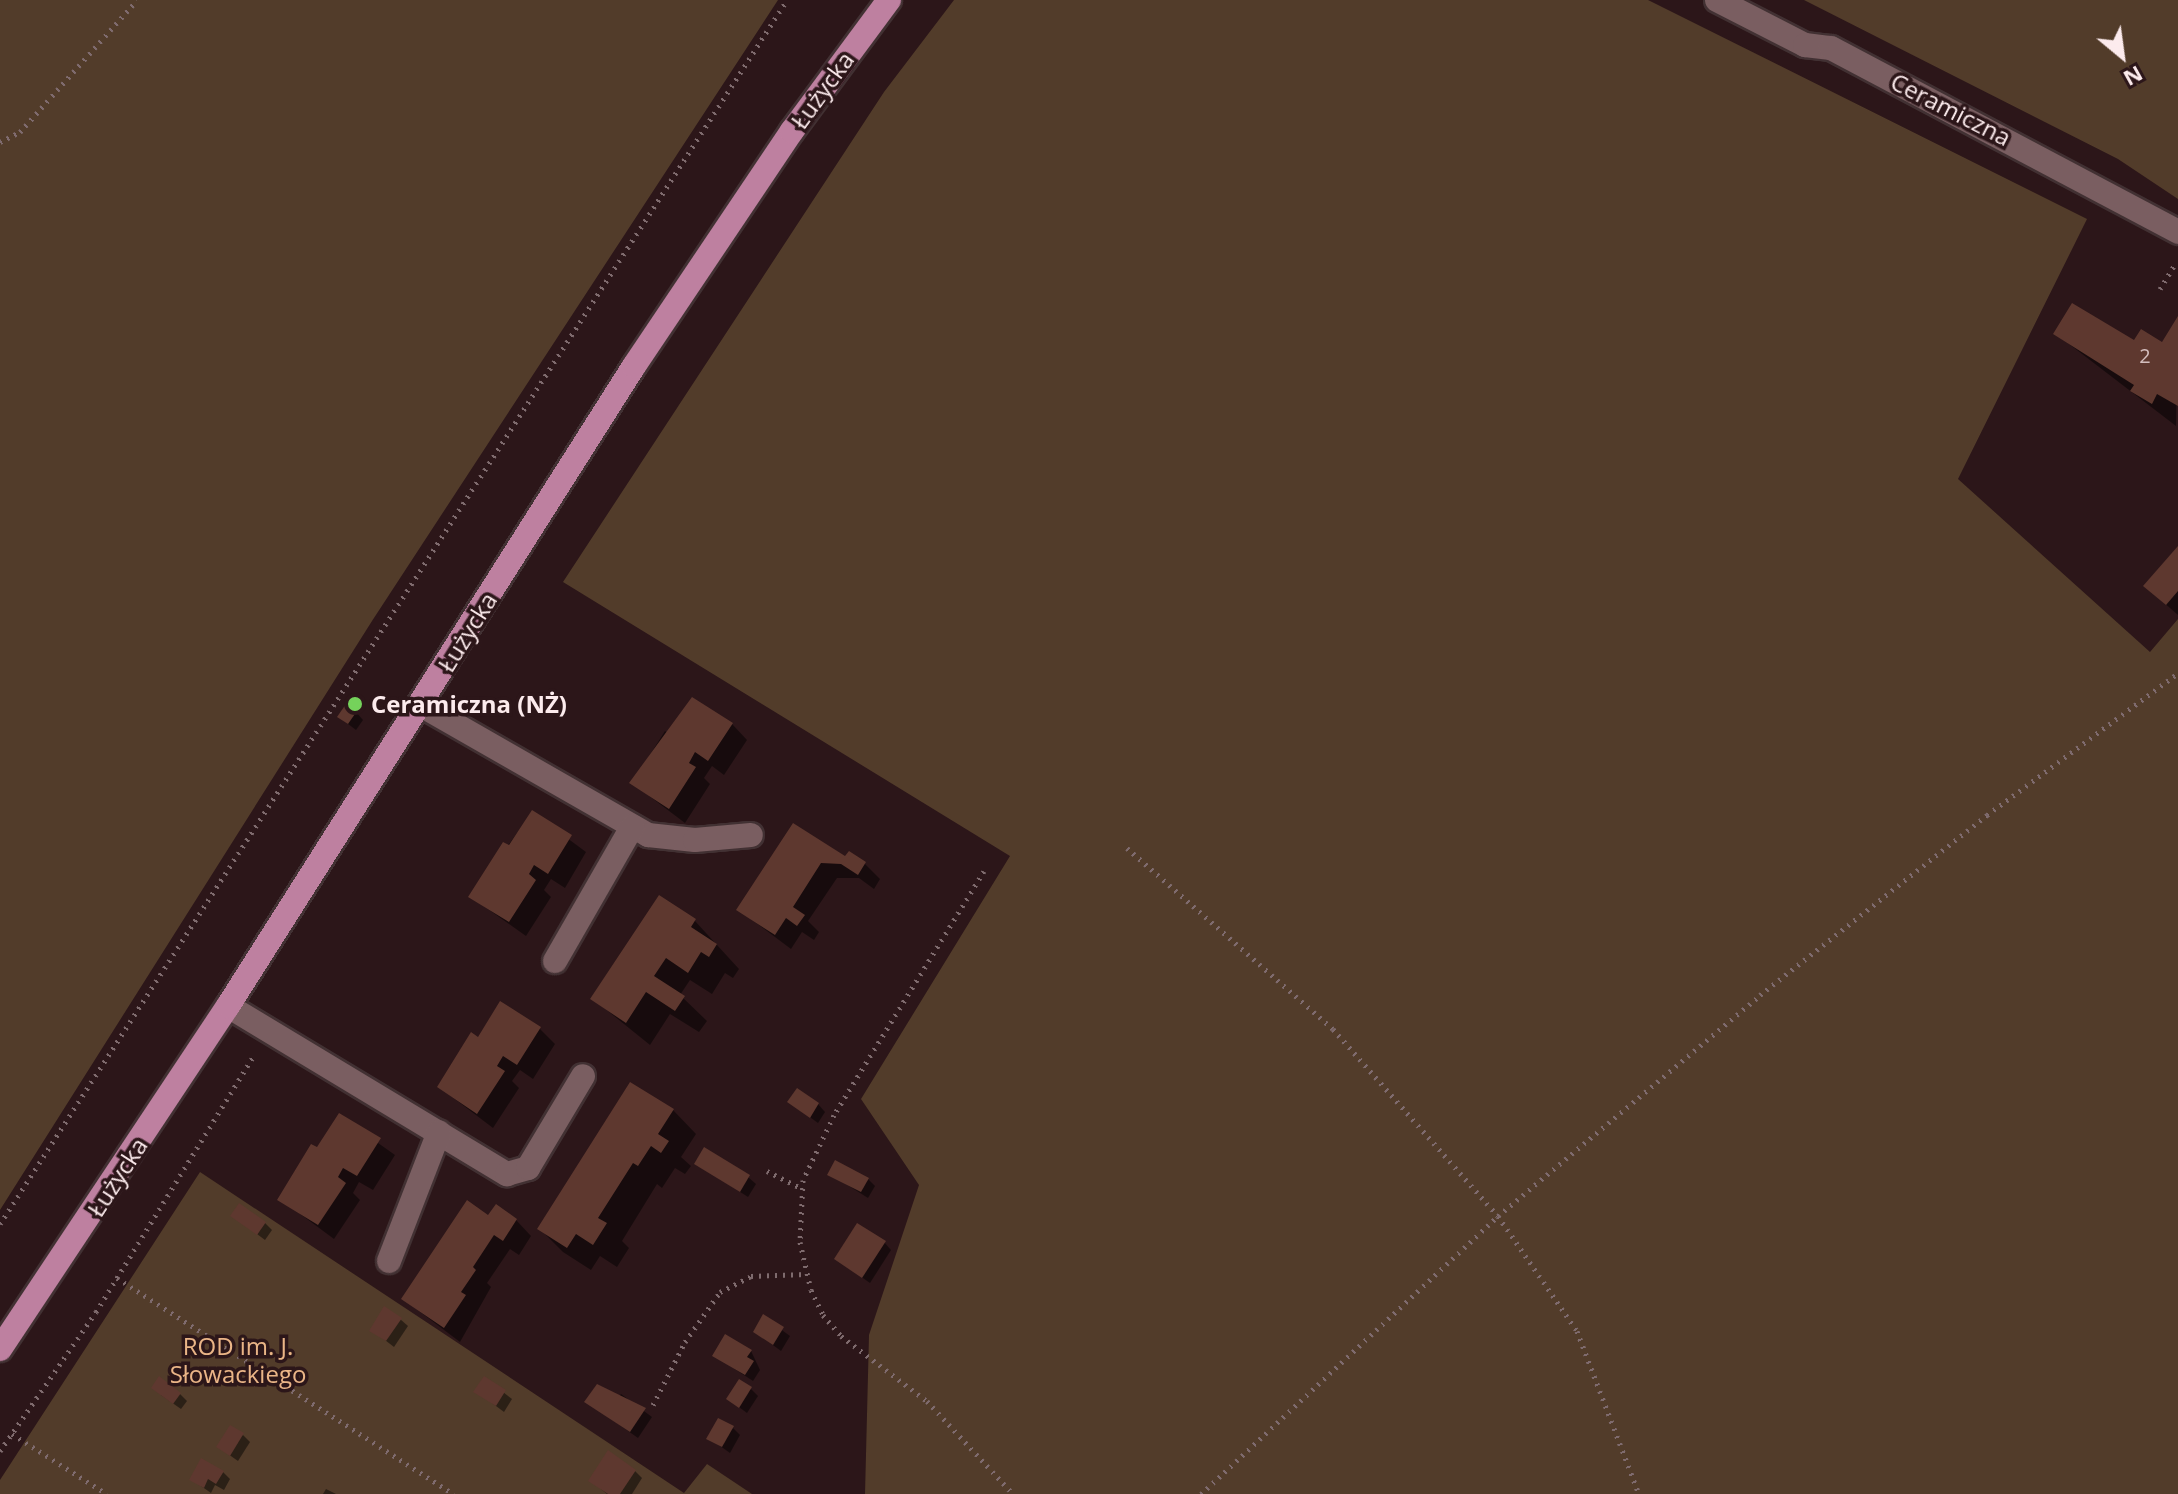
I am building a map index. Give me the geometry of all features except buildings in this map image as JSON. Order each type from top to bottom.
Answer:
[{"type":"main road","name":"Łużycka","points":[[0,1349],[228,1006],[634,366],[792,131],[889,0]]},
{"type":"street","name":"Ceramiczna","points":[[1717,0],[1805,45],[1831,48],[2037,153],[2178,232]]},
{"type":"street","points":[[421,705],[648,835],[695,840],[751,835]]},
{"type":"street","points":[[555,961],[632,827]]},
{"type":"street","points":[[228,1006],[507,1174],[528,1168],[583,1076]]},
{"type":"street","points":[[389,1261],[439,1132]]},
{"type":"path","points":[[0,142],[20,132],[137,0]]},
{"type":"path","points":[[0,1224],[787,0]]},
{"type":"path","points":[[2160,289],[2178,260]]},
{"type":"path","points":[[1201,1494],[1498,1216],[1832,938],[2178,673]]},
{"type":"path","points":[[1127,848],[1333,1029],[1498,1216],[1577,1331],[1639,1494]]},
{"type":"path","points":[[984,871],[834,1115],[803,1189],[800,1242],[807,1274],[823,1315],[841,1336],[927,1401],[1013,1494]]},
{"type":"path","points":[[0,1451],[117,1278],[270,1029]]},
{"type":"path","points":[[767,1171],[803,1189]]},
{"type":"path","points":[[653,1405],[685,1342],[720,1292],[751,1276],[807,1274]]},
{"type":"path","points":[[117,1278],[454,1494]]},
{"type":"path","points":[[12,1434],[107,1494]]},
{"type":"green space","points":[[0,0],[778,0],[372,621],[0,1210]]},
{"type":"green space","points":[[954,0],[1648,0],[2087,219],[1958,479],[2150,652],[2178,619],[2178,1494],[865,1494],[869,1335],[919,1185],[861,1099],[1010,856],[563,582],[884,92]]},
{"type":"green space","points":[[1804,0],[2178,0],[2178,199],[2118,159]]},
{"type":"green space","name":"ROD im. J. Słowackiego","points":[[200,1172],[684,1493],[707,1464],[752,1494],[0,1494],[0,1480]]},
{"type":"place","name":"Ceramiczna (NŻ)","points":[[355,704]]}]
